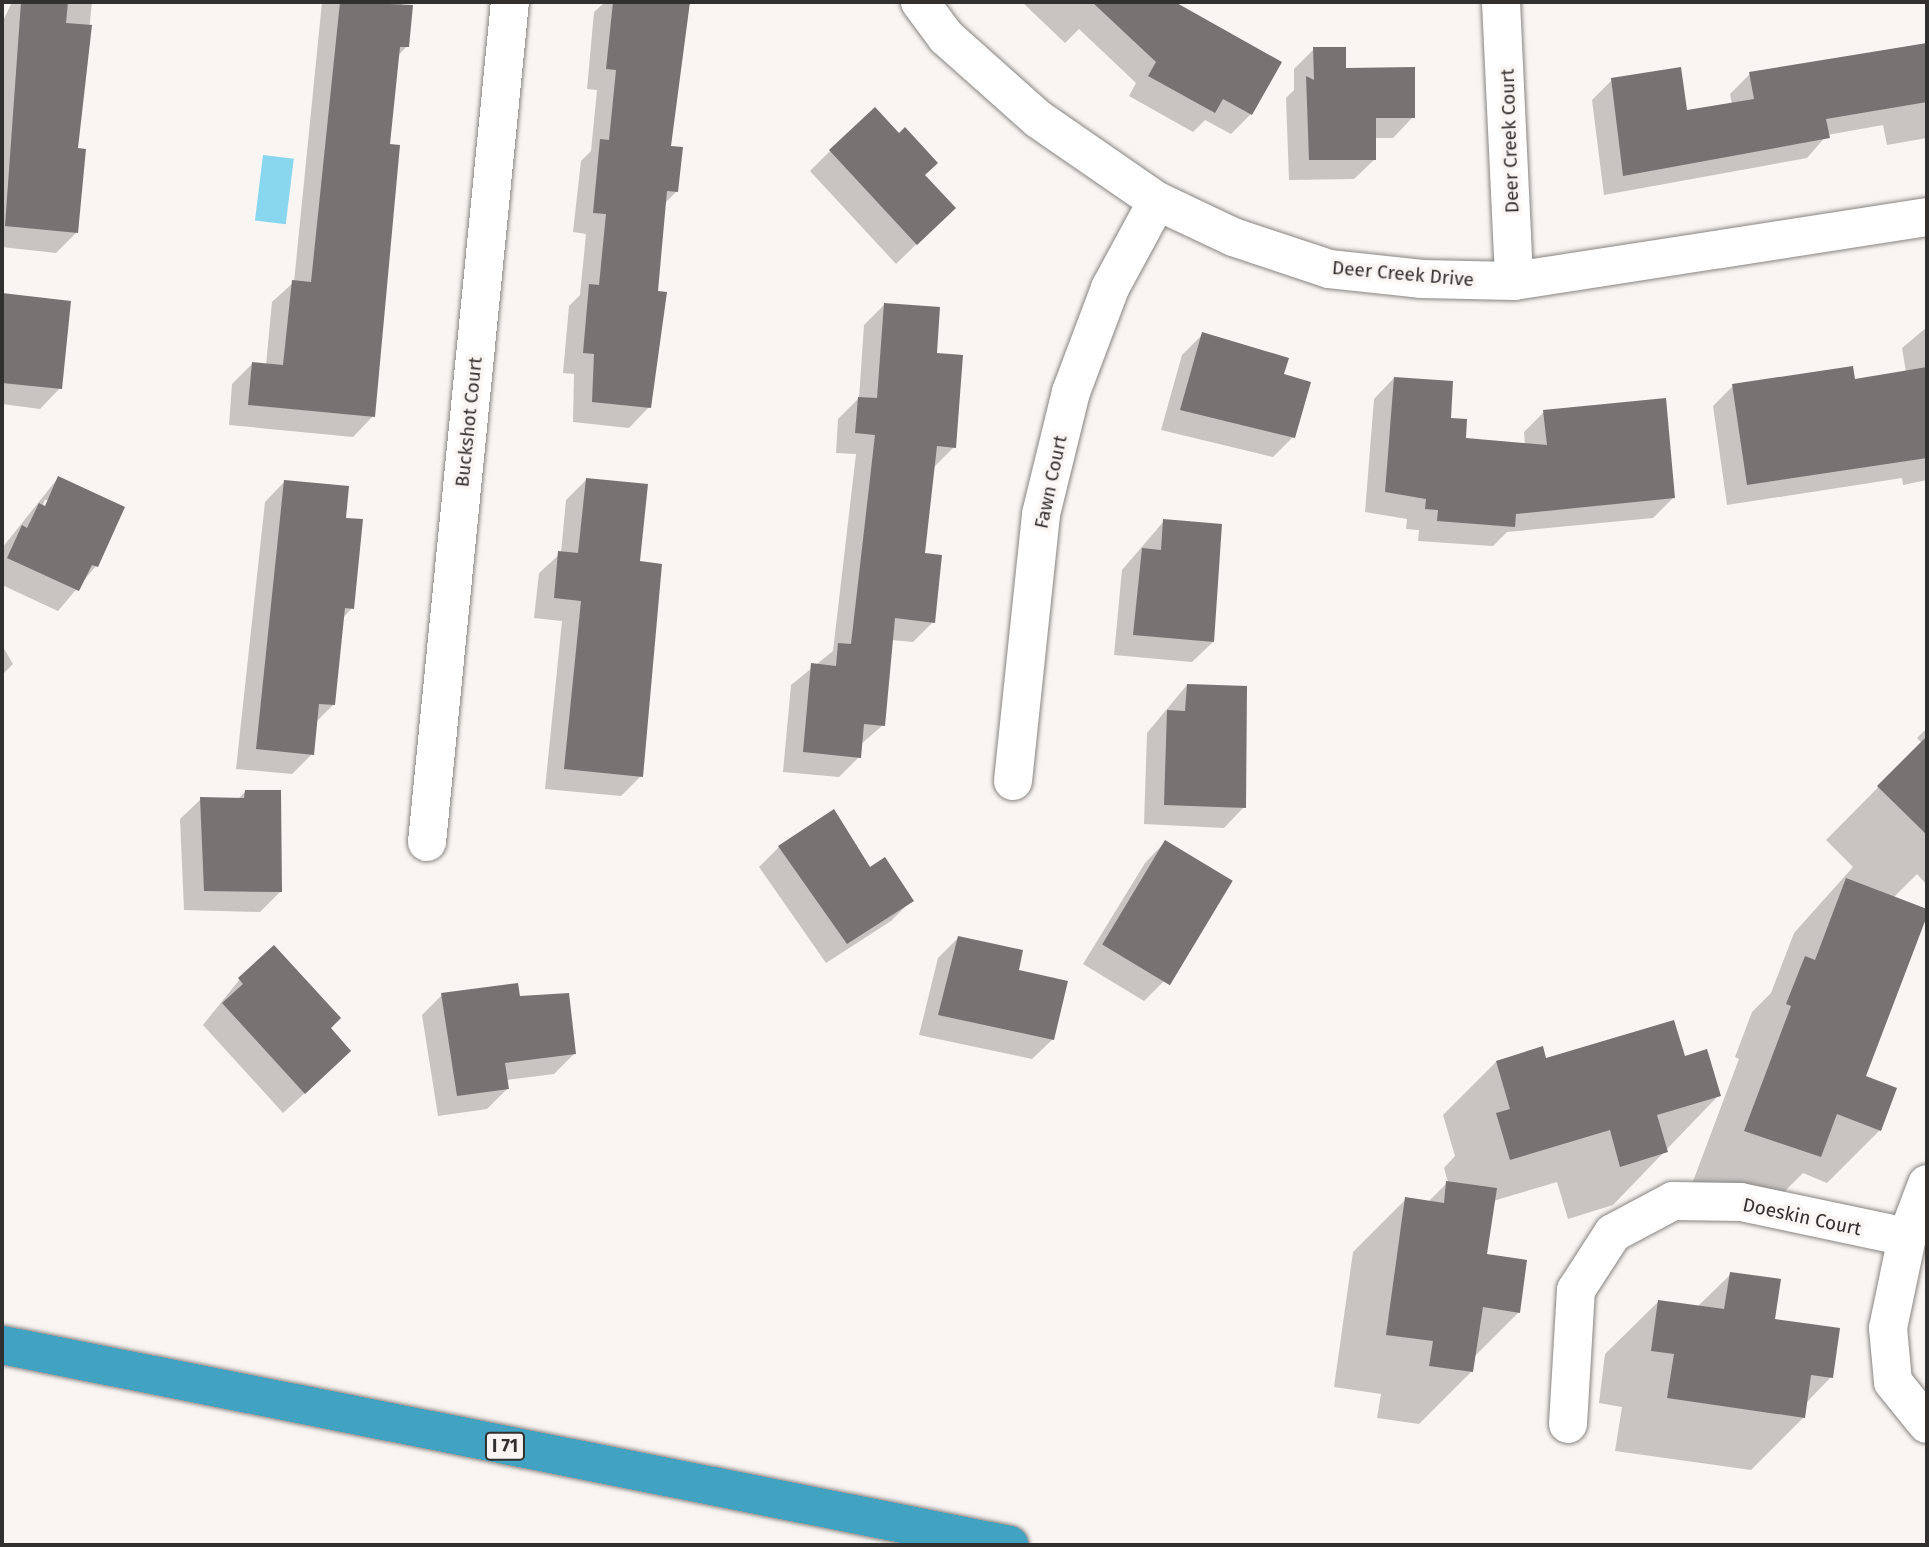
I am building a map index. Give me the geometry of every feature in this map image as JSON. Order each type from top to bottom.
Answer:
[{"type":"highway","name":"I 71","points":[[2,1345],[1010,1545]]},
{"type":"street","name":"Buckshot Court","points":[[427,842],[510,2]]},
{"type":"street","name":"Deer Creek Drive","points":[[920,2],[946,37],[1038,119],[1157,201],[1233,237],[1329,269],[1422,279],[1514,281],[1927,217]]},
{"type":"street","name":"Deer Creek Court","points":[[1501,2],[1514,281]]},
{"type":"street","name":"Fawn Court","points":[[1013,781],[1041,514],[1071,392],[1110,288],[1157,201]]},
{"type":"street","points":[[1927,1184],[1907,1237],[1888,1328],[1893,1382],[1927,1424]]},
{"type":"street","name":"Doeskin Court","points":[[1568,1423],[1576,1290],[1613,1233],[1673,1201],[1741,1202],[1907,1237]]},
{"type":"water","points":[[263,155],[294,159],[286,224],[255,221]]},
{"type":"building","points":[[21,2],[68,2],[66,23],[92,25],[78,148],[86,149],[78,233],[5,226]]},
{"type":"building","points":[[340,2],[413,5],[409,47],[400,47],[390,144],[400,145],[375,417],[248,405],[252,362],[283,365],[292,280],[311,282]]},
{"type":"building","points":[[613,2],[690,2],[671,146],[683,147],[678,192],[667,191],[658,291],[667,292],[651,408],[592,402],[594,354],[583,353],[589,284],[599,285],[606,214],[593,213],[600,139],[609,140],[616,70],[606,69]]},
{"type":"building","points":[[1092,2],[1175,2],[1282,62],[1252,115],[1223,99],[1215,113],[1148,76],[1156,62]]},
{"type":"building","points":[[1927,43],[1927,102],[1826,119],[1830,138],[1623,176],[1611,78],[1681,67],[1687,110],[1754,99],[1749,72]]},
{"type":"building","points":[[1313,47],[1346,47],[1346,68],[1415,67],[1415,118],[1376,118],[1376,160],[1309,160],[1306,76],[1314,80]]},
{"type":"building","points":[[875,107],[899,133],[905,127],[938,163],[925,175],[956,208],[917,245],[829,150]]},
{"type":"building","points":[[2,293],[71,301],[62,389],[2,383]]},
{"type":"building","points":[[884,303],[940,307],[937,353],[963,355],[956,448],[937,446],[925,553],[942,555],[935,623],[895,618],[885,726],[864,724],[861,758],[803,752],[811,663],[836,666],[838,643],[851,644],[875,435],[855,433],[858,397],[877,398]]},
{"type":"building","points":[[1202,332],[1289,358],[1284,374],[1311,382],[1295,438],[1180,410]]},
{"type":"building","points":[[1853,366],[1855,379],[1927,367],[1927,458],[1747,485],[1732,384]]},
{"type":"building","points":[[1394,377],[1453,381],[1451,418],[1467,419],[1466,438],[1547,445],[1543,410],[1666,398],[1675,498],[1516,514],[1515,527],[1437,521],[1438,510],[1425,509],[1426,499],[1385,492]]},
{"type":"building","points":[[58,476],[125,507],[98,567],[92,565],[79,591],[7,558],[22,525],[27,528],[39,503],[45,506]]},
{"type":"building","points":[[586,478],[648,484],[640,561],[662,564],[643,777],[564,769],[581,601],[554,598],[558,551],[578,553]]},
{"type":"building","points":[[284,480],[349,486],[346,518],[363,519],[354,609],[345,608],[335,705],[319,704],[314,755],[256,749]]},
{"type":"building","points":[[1163,519],[1222,524],[1214,642],[1133,635],[1142,548],[1161,550]]},
{"type":"building","points":[[1187,684],[1247,686],[1246,808],[1164,805],[1167,710],[1185,711]]},
{"type":"building","points":[[1927,736],[1927,835],[1877,786]]},
{"type":"building","points":[[245,790],[281,790],[282,892],[204,891],[200,797],[244,798]]},
{"type":"building","points":[[834,809],[870,867],[885,857],[914,901],[847,944],[778,846]]},
{"type":"building","points":[[1165,840],[1233,881],[1170,985],[1102,945]]},
{"type":"building","points":[[1846,878],[1927,909],[1927,916],[1866,1076],[1897,1088],[1881,1131],[1837,1114],[1821,1157],[1744,1131],[1791,1006],[1786,1004],[1805,956],[1815,960]]},
{"type":"building","points":[[958,936],[1023,950],[1019,970],[1068,981],[1054,1040],[938,1015]]},
{"type":"building","points":[[274,945],[341,1018],[331,1028],[351,1051],[305,1094],[222,1003],[243,984],[238,978]]},
{"type":"building","points":[[518,983],[520,996],[569,993],[576,1054],[505,1063],[509,1089],[457,1096],[441,993]]},
{"type":"building","points":[[1674,1020],[1685,1056],[1707,1049],[1721,1096],[1657,1115],[1668,1152],[1620,1167],[1610,1130],[1510,1160],[1496,1113],[1510,1109],[1496,1061],[1543,1046],[1546,1058]]},
{"type":"building","points":[[1446,1181],[1497,1188],[1487,1254],[1527,1260],[1520,1313],[1483,1307],[1473,1372],[1429,1366],[1433,1341],[1386,1335],[1405,1197],[1444,1203]]},
{"type":"building","points":[[1730,1272],[1781,1279],[1775,1319],[1840,1328],[1833,1378],[1811,1375],[1805,1418],[1667,1398],[1674,1354],[1651,1351],[1658,1300],[1724,1309]]}]
